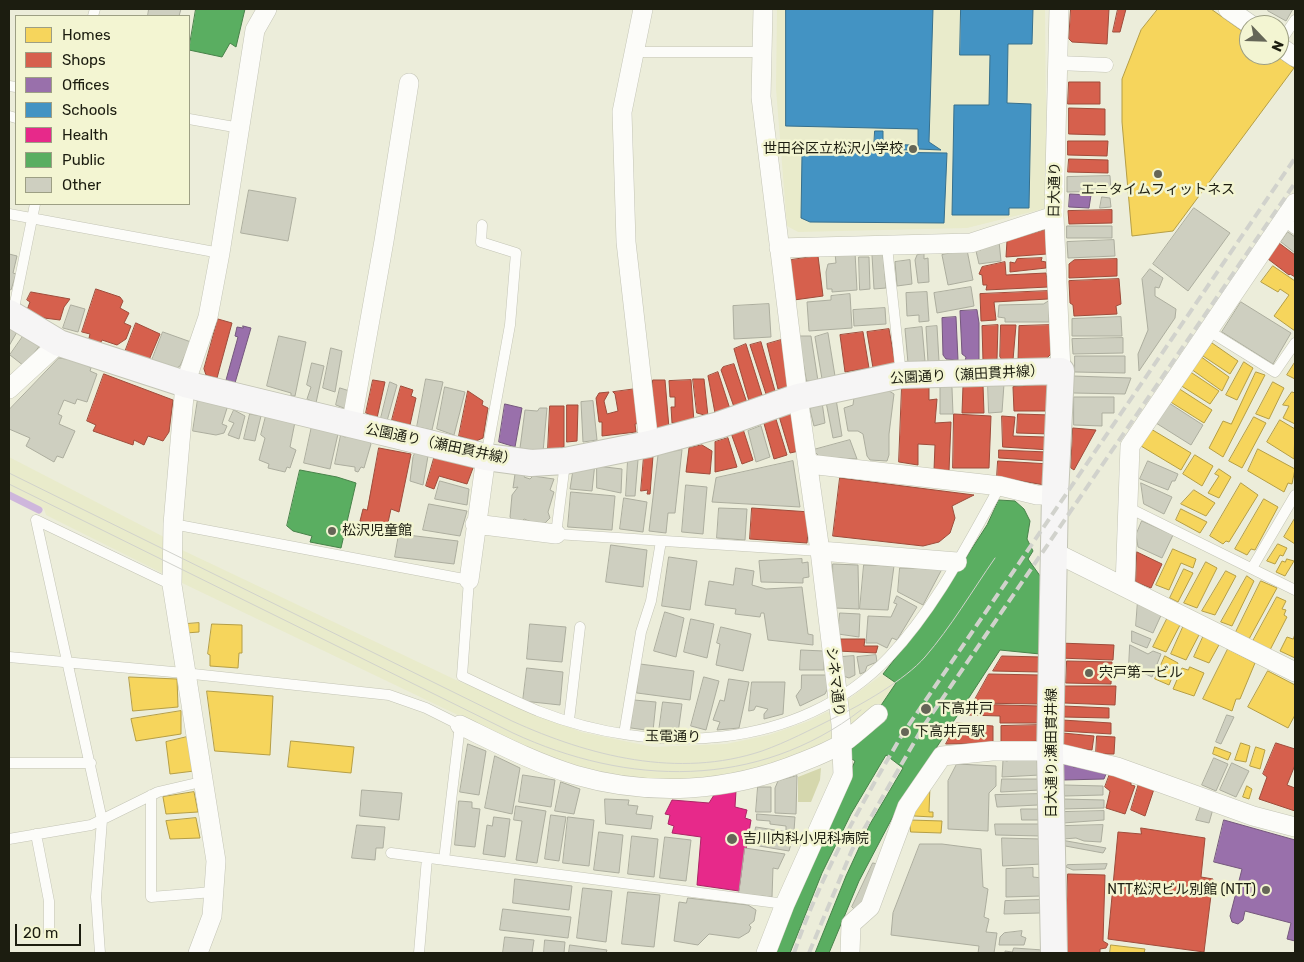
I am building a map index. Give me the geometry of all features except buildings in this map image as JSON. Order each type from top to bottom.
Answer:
[{"type":"main road","name":"公園通り（瀬田貫井線）","points":[[11,314],[59,343],[185,384],[486,457],[531,463],[565,461],[649,444],[719,425],[798,397],[902,375],[1061,371]]},
{"type":"main road","points":[[1055,495],[1061,371]]},
{"type":"main road","name":"日大通り;瀬田貫井線","points":[[1054,953],[1050,751],[1055,495]]},
{"type":"street","points":[[198,953],[212,916],[216,861],[201,782],[172,585],[173,524],[185,384],[208,317],[255,30],[267,9]]},
{"type":"street","points":[[644,9],[633,52],[622,112],[626,242],[649,444]]},
{"type":"street","name":"シネマ通り","points":[[763,9],[761,97],[798,397],[820,551],[842,743],[843,776],[785,904],[766,953]]},
{"type":"street","name":"日大通り","points":[[1059,9],[1054,216],[1061,371]]},
{"type":"street","points":[[1228,9],[1239,17]]},
{"type":"street","points":[[1058,63],[1106,66]]},
{"type":"street","points":[[352,426],[383,251],[409,83]]},
{"type":"street","points":[[1125,587],[1130,446],[1209,331],[1289,225],[1295,203]]},
{"type":"street","points":[[779,248],[971,244],[1054,216]]},
{"type":"street","points":[[9,389],[59,343]]},
{"type":"street","name":"玉電通り","points":[[469,580],[475,524],[486,457]]},
{"type":"street","points":[[809,464],[1000,486],[1037,495],[1055,495]]},
{"type":"street","points":[[475,524],[556,534]]},
{"type":"street","points":[[820,551],[958,562]]},
{"type":"street","points":[[1054,552],[1295,672]]},
{"type":"street","points":[[460,725],[511,749],[575,775],[606,782],[694,789],[737,783],[789,768],[842,743],[878,714]]},
{"type":"street","points":[[850,953],[851,924],[870,907],[907,807],[942,756],[992,751],[1050,751],[1117,767],[1253,816],[1295,828]]},
{"type":"lane","points":[[633,52],[762,52]]},
{"type":"lane","points":[[190,119],[240,128]]},
{"type":"lane","points":[[11,314],[35,205]]},
{"type":"lane","points":[[9,214],[220,253]]},
{"type":"lane","points":[[482,226],[481,242],[516,253],[510,325],[486,457]]},
{"type":"lane","points":[[887,247],[902,375]]},
{"type":"lane","points":[[1209,331],[1275,372],[1295,344]]},
{"type":"lane","points":[[565,461],[556,534],[820,551]]},
{"type":"lane","name":"玉電通り","points":[[469,580],[462,676],[539,711],[624,734],[680,740],[742,733],[794,719],[818,710],[868,678],[890,656],[931,605],[958,562],[1000,486]]},
{"type":"lane","points":[[1252,568],[1292,508],[1295,495]]},
{"type":"lane","points":[[1129,508],[1295,590]]},
{"type":"lane","points":[[100,953],[96,897],[102,820],[91,763],[66,664],[36,520],[172,585]]},
{"type":"lane","points":[[173,524],[469,580]]},
{"type":"lane","points":[[624,734],[641,632],[652,601],[661,541]]},
{"type":"lane","points":[[569,720],[580,627]]},
{"type":"lane","points":[[9,657],[389,695],[419,706],[460,725],[444,860]]},
{"type":"lane","points":[[9,763],[91,763]]},
{"type":"lane","points":[[9,839],[91,825],[151,795],[201,782]]},
{"type":"lane","points":[[151,795],[151,897],[213,892]]},
{"type":"lane","points":[[36,834],[49,901],[48,932]]},
{"type":"lane","points":[[391,853],[785,904]]},
{"type":"lane","points":[[419,953],[426,858]]},
{"type":"shaded area","name":"世田谷区立松沢小学校","points":[[777,9],[1045,9],[1047,208],[967,228],[798,232],[787,226],[776,89]]},
{"type":"shaded area","points":[[9,457],[164,537],[164,574],[46,515],[44,509],[9,492]]},
{"type":"shaded area","points":[[180,549],[456,680],[581,732],[653,747],[726,744],[769,735],[809,721],[827,712],[833,714],[836,741],[728,779],[629,779],[556,762],[180,582]]},
{"type":"shaded area","points":[[883,674],[896,683],[878,709],[849,730],[846,701]]},
{"type":"shaded area","points":[[821,768],[820,780],[811,802],[798,802],[798,777]]},
{"type":"waterway","points":[[9,495],[39,510]]},
{"type":"tram line","points":[[9,473],[512,721],[572,744],[603,753],[634,760],[666,763],[698,763],[730,759],[762,751],[816,727],[882,691],[906,674],[925,657],[953,621],[995,558]]},
{"type":"tram line","points":[[9,484],[513,733],[556,751],[601,763],[646,770],[691,771],[735,766],[779,755],[821,736],[861,710]]},
{"type":"railway","points":[[794,953],[804,924],[842,841],[902,735],[1295,158]]},
{"type":"railway","points":[[809,953],[852,850],[923,727],[1295,183]]},
{"type":"place","name":"世田谷区立松沢小学校","points":[[913,149]]},
{"type":"place","name":"エニタイムフィットネス","points":[[1158,174]]},
{"type":"place","name":"松沢児童館","points":[[332,531]]},
{"type":"place","name":"宍戸第一ビル","points":[[1089,673]]},
{"type":"place","name":"下高井戸","points":[[926,709]]},
{"type":"place","name":"下高井戸駅","points":[[905,732]]},
{"type":"place","name":"吉川内科小児科病院","points":[[732,839]]},
{"type":"place","name":"NTT松沢ビル別館 (NTT)","points":[[1266,890]]}]
